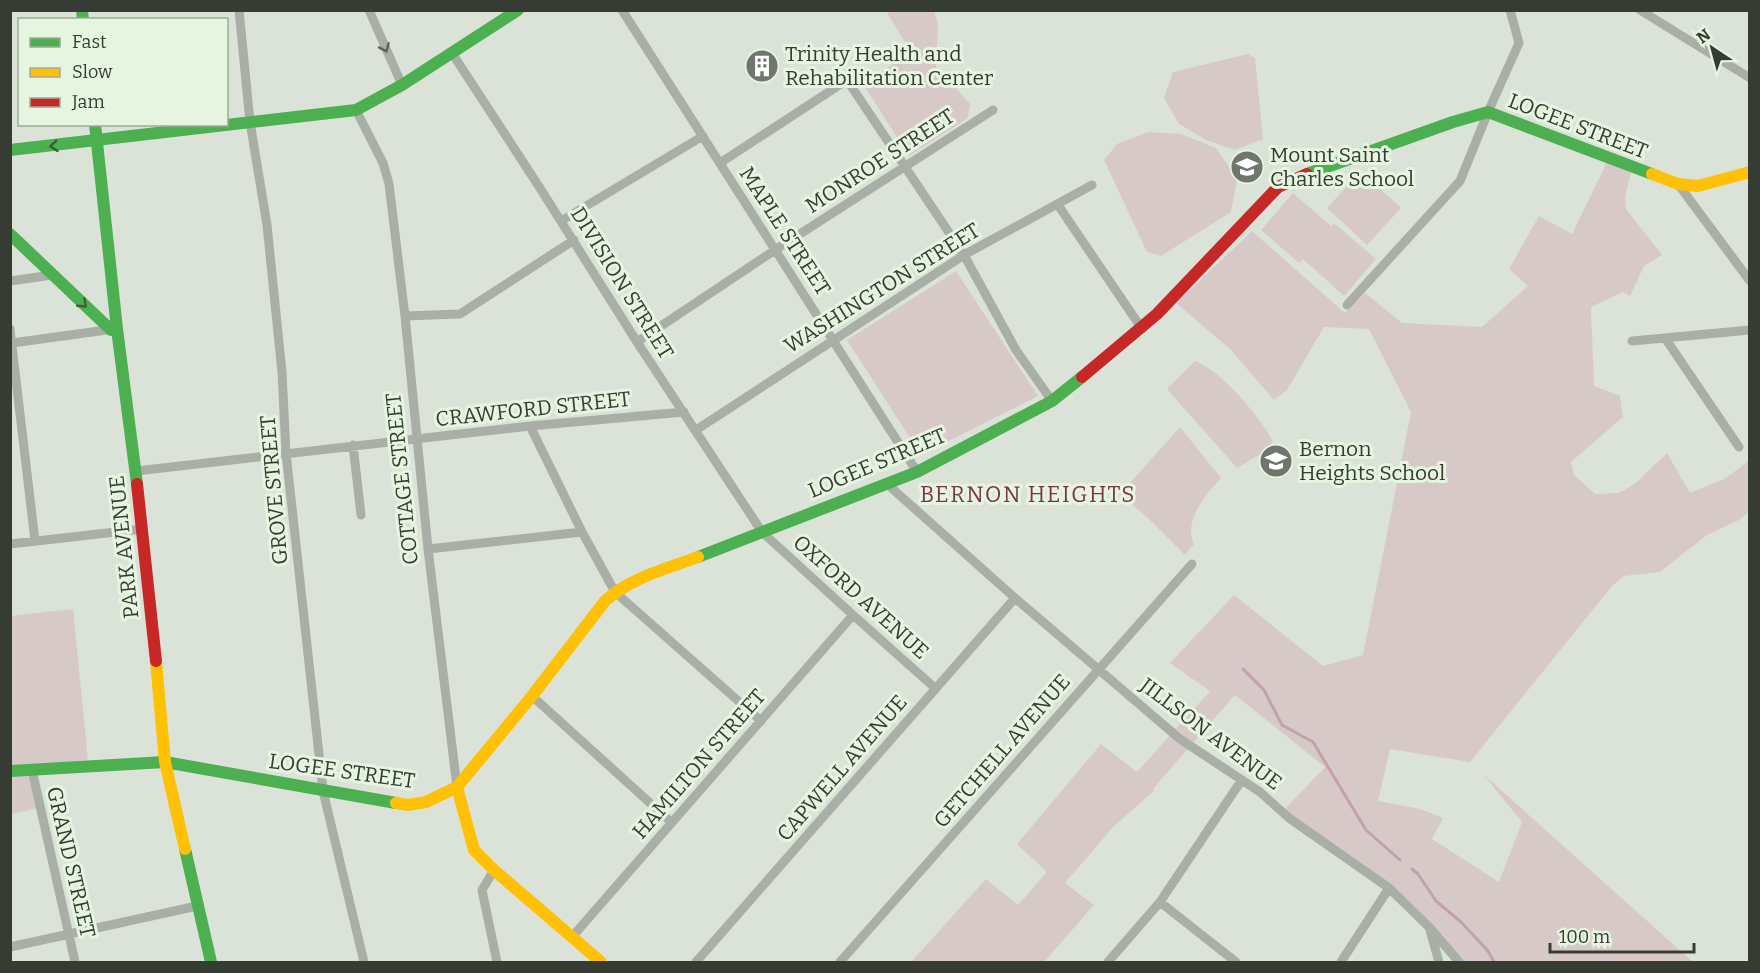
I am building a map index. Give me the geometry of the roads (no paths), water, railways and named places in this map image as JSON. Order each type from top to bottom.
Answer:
[{"type":"street","name":"GROVE STREET","points":[[239,10],[250,122],[267,225],[282,372],[286,453],[323,791],[364,963]]},
{"type":"street","points":[[369,10],[402,85]]},
{"type":"street","points":[[228,125],[356,110],[402,85],[518,10]]},
{"type":"street","name":"MAPLE STREET","points":[[622,10],[917,472]]},
{"type":"street","points":[[1347,304],[1460,181],[1519,43],[1510,10]]},
{"type":"street","points":[[1640,10],[1749,78]]},
{"type":"street","name":"DIVISION STREET","points":[[452,53],[762,532]]},
{"type":"street","points":[[720,163],[847,80],[964,255],[1016,350],[1052,401]]},
{"type":"street","name":"COTTAGE STREET","points":[[356,110],[383,164],[389,184],[405,316],[428,549],[457,787],[474,850],[495,870]]},
{"type":"street","name":"MONROE STREET","points":[[637,342],[993,110]]},
{"type":"street","name":"LOGEE STREET","points":[[10,771],[165,762],[408,805],[426,802],[457,787],[532,696],[605,601],[615,592],[629,584],[917,472],[1052,401],[1142,329],[1278,186],[1442,126],[1488,112],[1678,183],[1698,186],[1749,172]]},
{"type":"street","name":"PARK AVENUE","points":[[95,126],[114,329],[136,471],[151,603],[165,762],[211,963]]},
{"type":"street","points":[[10,150],[218,126]]},
{"type":"street","points":[[561,220],[703,136]]},
{"type":"street","points":[[1678,183],[1749,281]]},
{"type":"street","name":"WASHINGTON STREET","points":[[696,430],[964,255],[1092,185]]},
{"type":"street","points":[[1058,205],[1142,329]]},
{"type":"street","points":[[10,234],[52,275],[114,329]]},
{"type":"street","points":[[405,316],[460,314],[574,240]]},
{"type":"street","points":[[10,281],[52,275]]},
{"type":"street","points":[[12,343],[114,329]]},
{"type":"street","points":[[10,330],[35,541]]},
{"type":"street","points":[[1632,341],[1749,330]]},
{"type":"street","points":[[1665,338],[1739,447]]},
{"type":"street","name":"CRAWFORD STREET","points":[[136,471],[418,438],[684,412]]},
{"type":"street","points":[[530,426],[582,532],[615,592],[761,721]]},
{"type":"street","points":[[353,445],[361,515]]},
{"type":"street","name":"JILLSON AVENUE","points":[[887,484],[1015,598],[1180,739],[1260,792],[1288,818],[1389,888],[1430,928],[1459,963]]},
{"type":"street","points":[[10,544],[142,529]]},
{"type":"street","points":[[428,549],[582,532]]},
{"type":"street","name":"OXFORD AVENUE","points":[[762,532],[935,688]]},
{"type":"street","name":"GETCHELL AVENUE","points":[[840,963],[1192,564]]},
{"type":"street","name":"CAPWELL AVENUE","points":[[696,963],[1015,598]]},
{"type":"street","name":"HAMILTON STREET","points":[[572,937],[853,615]]},
{"type":"street","points":[[532,696],[671,822]]},
{"type":"street","name":"GRAND STREET","points":[[32,770],[75,963]]},
{"type":"street","points":[[1108,963],[1160,902],[1241,781]]},
{"type":"street","points":[[497,963],[482,890],[495,870],[601,963]]},
{"type":"street","points":[[1341,963],[1389,888]]},
{"type":"street","points":[[1160,902],[1236,963]]},
{"type":"street","points":[[10,947],[197,906]]},
{"type":"street","points":[[1430,928],[1439,963]]},
{"type":"waterway","points":[[1243,669],[1264,690],[1282,725],[1313,742],[1366,830],[1400,860]]},
{"type":"waterway","points":[[1412,869],[1436,901],[1461,922],[1488,951],[1494,962]]},
{"type":"place","name":"Trinity Health and Rehabilitation Center","points":[[762,66]]},
{"type":"place","name":"Mount Saint Charles School","points":[[1247,167]]},
{"type":"place","name":"Bernon Heights School","points":[[1276,461]]},
{"type":"district","name":"BERNON HEIGHTS","points":[[1028,494]]}]
